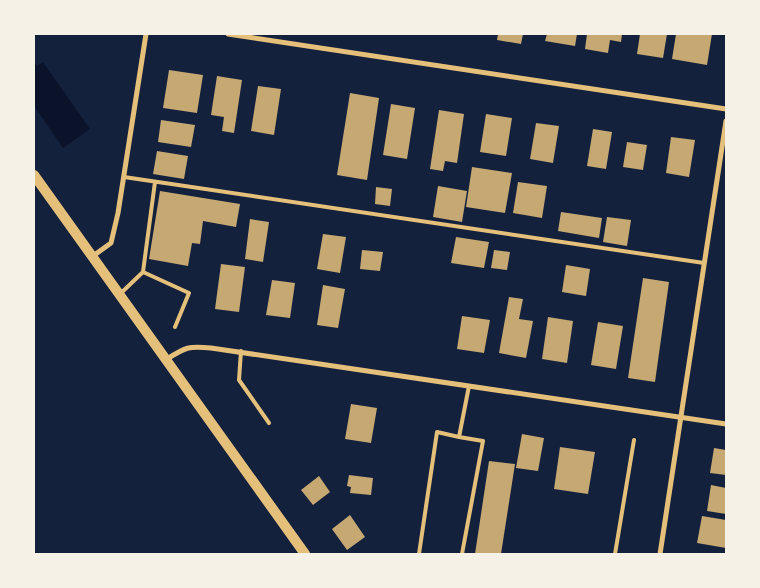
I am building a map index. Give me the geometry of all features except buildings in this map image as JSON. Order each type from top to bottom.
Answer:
[{"type":"main road","points":[[34,175],[305,554]]},
{"type":"street","points":[[93,256],[111,242],[118,213],[146,34]]},
{"type":"street","points":[[228,34],[726,109]]},
{"type":"street","points":[[660,554],[726,121]]},
{"type":"street","points":[[167,360],[182,349],[193,347],[241,351],[726,424]]},
{"type":"lane","points":[[124,177],[704,263]]},
{"type":"lane","points":[[120,294],[143,272],[155,182]]},
{"type":"lane","points":[[143,272],[189,293],[175,327]]},
{"type":"lane","points":[[241,351],[239,380],[269,423]]},
{"type":"lane","points":[[459,437],[469,386]]},
{"type":"lane","points":[[419,554],[437,432],[483,440],[462,554]]},
{"type":"lane","points":[[615,554],[634,440]]},
{"type":"water","points":[[34,62],[37,66],[43,62],[90,129],[63,148],[34,106]]}]
